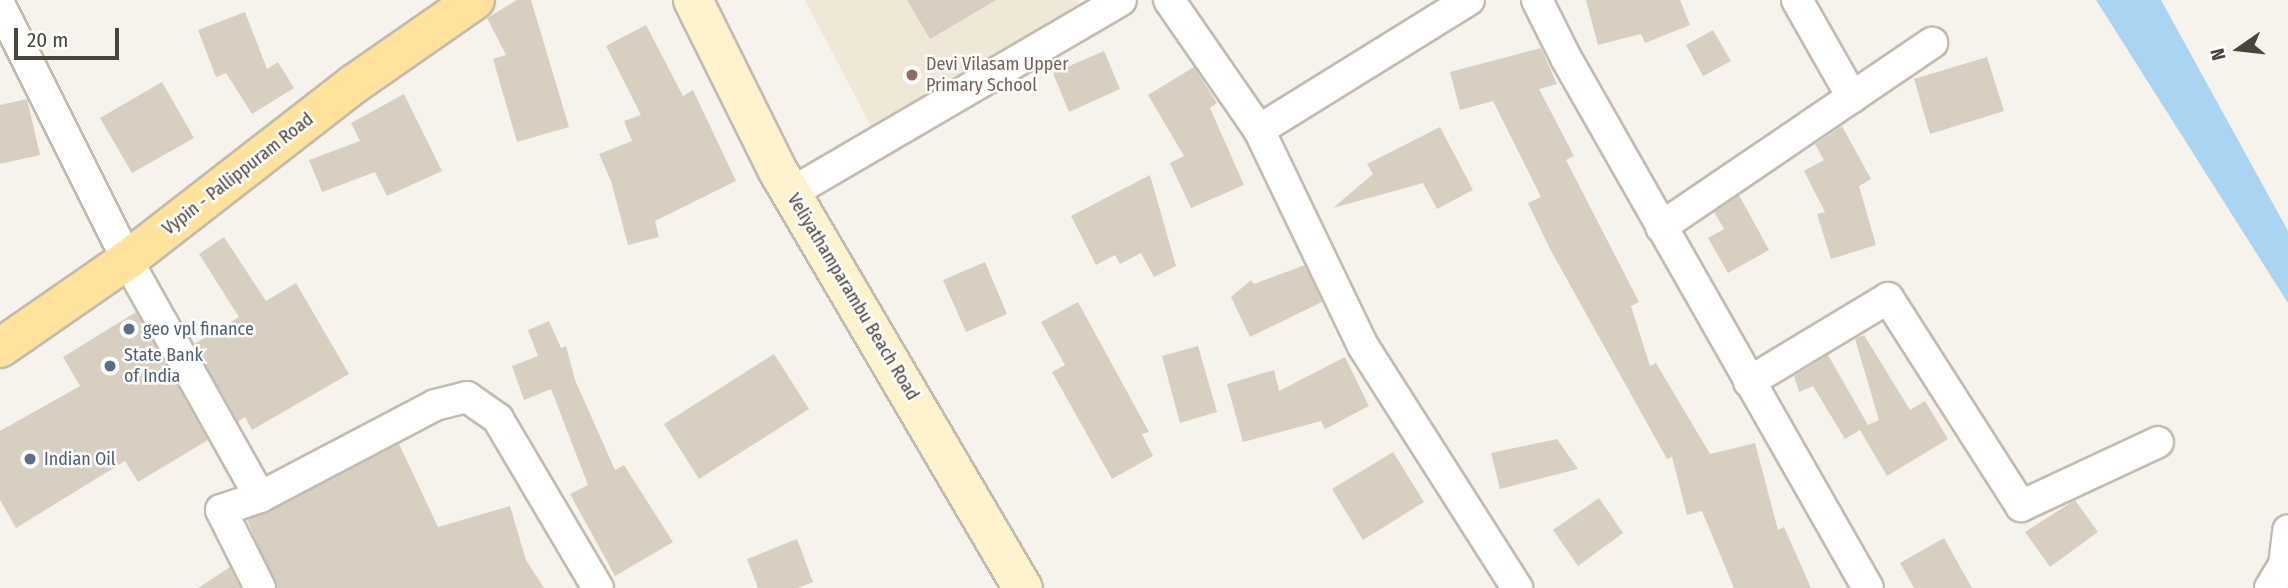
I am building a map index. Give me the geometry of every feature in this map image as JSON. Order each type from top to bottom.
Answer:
[{"type":"main road","name":"Vypin - Pallippuram Road","points":[[0,348],[127,261],[354,83],[475,0]]},
{"type":"main road","name":"Veliyathamparambu Beach Road","points":[[693,0],[791,193],[1023,588]]},
{"type":"street","points":[[791,193],[1121,0]]},
{"type":"street","points":[[1169,0],[1259,130],[1363,346],[1517,588]]},
{"type":"street","points":[[1259,130],[1469,0]]},
{"type":"street","points":[[1537,0],[1661,227],[1868,588]]},
{"type":"street","points":[[1797,0],[1852,97]]},
{"type":"street","points":[[0,5],[127,261],[260,496]]},
{"type":"street","points":[[1661,227],[1932,43]]},
{"type":"street","points":[[1749,382],[1888,298],[2021,506],[2158,442]]},
{"type":"street","points":[[260,588],[222,510],[260,496],[435,405],[467,397],[498,419],[597,588]]},
{"type":"street","points":[[2270,588],[2284,565],[2288,530]]},
{"type":"shaded area","name":"Devi Vilasam Upper Primary School","points":[[805,0],[1077,0],[1086,18],[874,132]]},
{"type":"water","points":[[2096,0],[2161,0],[2288,231],[2288,303]]},
{"type":"building","points":[[517,0],[531,0],[569,127],[517,142],[493,59],[506,55],[487,18]]},
{"type":"building","points":[[907,0],[996,0],[930,39]]},
{"type":"building","points":[[1586,0],[1680,0],[1690,25],[1645,43],[1641,34],[1598,45]]},
{"type":"building","points":[[245,12],[267,69],[278,62],[294,88],[252,114],[226,73],[216,77],[198,30]]},
{"type":"building","points":[[646,25],[683,96],[693,90],[736,181],[655,221],[659,237],[628,245],[611,181],[599,154],[632,141],[624,121],[641,115],[606,46]]},
{"type":"building","points":[[1713,30],[1731,61],[1703,76],[1686,45]]},
{"type":"building","points":[[1541,48],[1557,84],[1539,89],[1574,156],[1566,160],[1639,302],[1631,306],[1650,366],[1656,363],[1710,454],[1755,443],[1778,530],[1784,527],[1811,588],[1734,588],[1702,511],[1687,515],[1672,457],[1667,459],[1550,249],[1528,203],[1541,197],[1493,101],[1460,110],[1450,72]]},
{"type":"building","points":[[1104,51],[1120,89],[1069,112],[1053,73]]},
{"type":"building","points":[[1987,57],[2004,111],[1930,134],[1914,79]]},
{"type":"building","points":[[1194,67],[1217,103],[1210,108],[1244,185],[1191,208],[1170,163],[1184,156],[1148,95]]},
{"type":"building","points":[[162,82],[194,138],[132,173],[100,118]]},
{"type":"building","points":[[404,94],[442,171],[387,196],[375,172],[322,192],[309,160],[360,141],[351,123]]},
{"type":"building","points":[[27,99],[40,155],[0,164],[0,105]]},
{"type":"building","points":[[1842,126],[1871,179],[1859,186],[1876,245],[1831,259],[1817,214],[1825,212],[1804,171],[1824,160],[1815,144]]},
{"type":"building","points":[[1440,127],[1473,190],[1437,209],[1423,183],[1333,208],[1373,174],[1367,164]]},
{"type":"building","points":[[1150,175],[1176,266],[1154,277],[1141,253],[1120,264],[1115,255],[1096,265],[1071,216]]},
{"type":"building","points":[[1739,195],[1769,250],[1728,273],[1708,238],[1724,229],[1714,212]]},
{"type":"building","points":[[224,237],[266,301],[296,283],[349,374],[252,430],[245,417],[238,422],[194,344],[239,317],[199,254]]},
{"type":"building","points":[[985,262],[1007,314],[966,332],[943,280]]},
{"type":"building","points":[[1305,265],[1322,302],[1250,337],[1231,297],[1251,280],[1254,284]]},
{"type":"building","points":[[1078,302],[1149,432],[1142,434],[1153,456],[1112,479],[1052,372],[1065,365],[1041,322]]},
{"type":"building","points":[[136,312],[208,440],[138,482],[125,461],[16,528],[0,500],[0,431],[80,386],[63,357]]},
{"type":"building","points":[[549,321],[561,348],[566,346],[575,380],[615,470],[624,465],[673,542],[615,576],[570,494],[588,485],[551,389],[524,400],[512,366],[538,356],[528,330]]},
{"type":"building","points":[[1864,335],[1910,410],[1925,401],[1948,439],[1887,476],[1860,430],[1845,439],[1813,386],[1799,392],[1794,376],[1828,355],[1868,425],[1879,420],[1855,339]]},
{"type":"building","points":[[1198,346],[1217,412],[1180,423],[1162,356]]},
{"type":"building","points":[[774,354],[809,409],[699,479],[664,424]]},
{"type":"building","points":[[1345,357],[1369,406],[1325,429],[1321,421],[1243,442],[1227,384],[1274,370],[1279,391]]},
{"type":"building","points":[[1557,439],[1578,469],[1500,489],[1491,453]]},
{"type":"building","points":[[399,444],[438,527],[510,506],[526,560],[544,588],[277,588],[247,520]]},
{"type":"building","points":[[1393,452],[1424,502],[1363,540],[1332,489]]},
{"type":"building","points":[[1599,498],[1623,533],[1578,566],[1553,530]]},
{"type":"building","points":[[2075,500],[2098,532],[2050,567],[2025,532]]},
{"type":"building","points":[[1944,538],[1972,588],[1914,588],[1900,563]]},
{"type":"building","points":[[797,539],[813,582],[798,588],[758,588],[747,559]]},
{"type":"building","points":[[230,567],[240,588],[198,588]]},
{"type":"place","name":"Devi Vilasam Upper Primary School","points":[[912,75]]},
{"type":"place","name":"geo vpl finance","points":[[129,329]]},
{"type":"place","name":"State Bank of India","points":[[110,366]]},
{"type":"place","name":"Indian Oil","points":[[30,459]]}]
